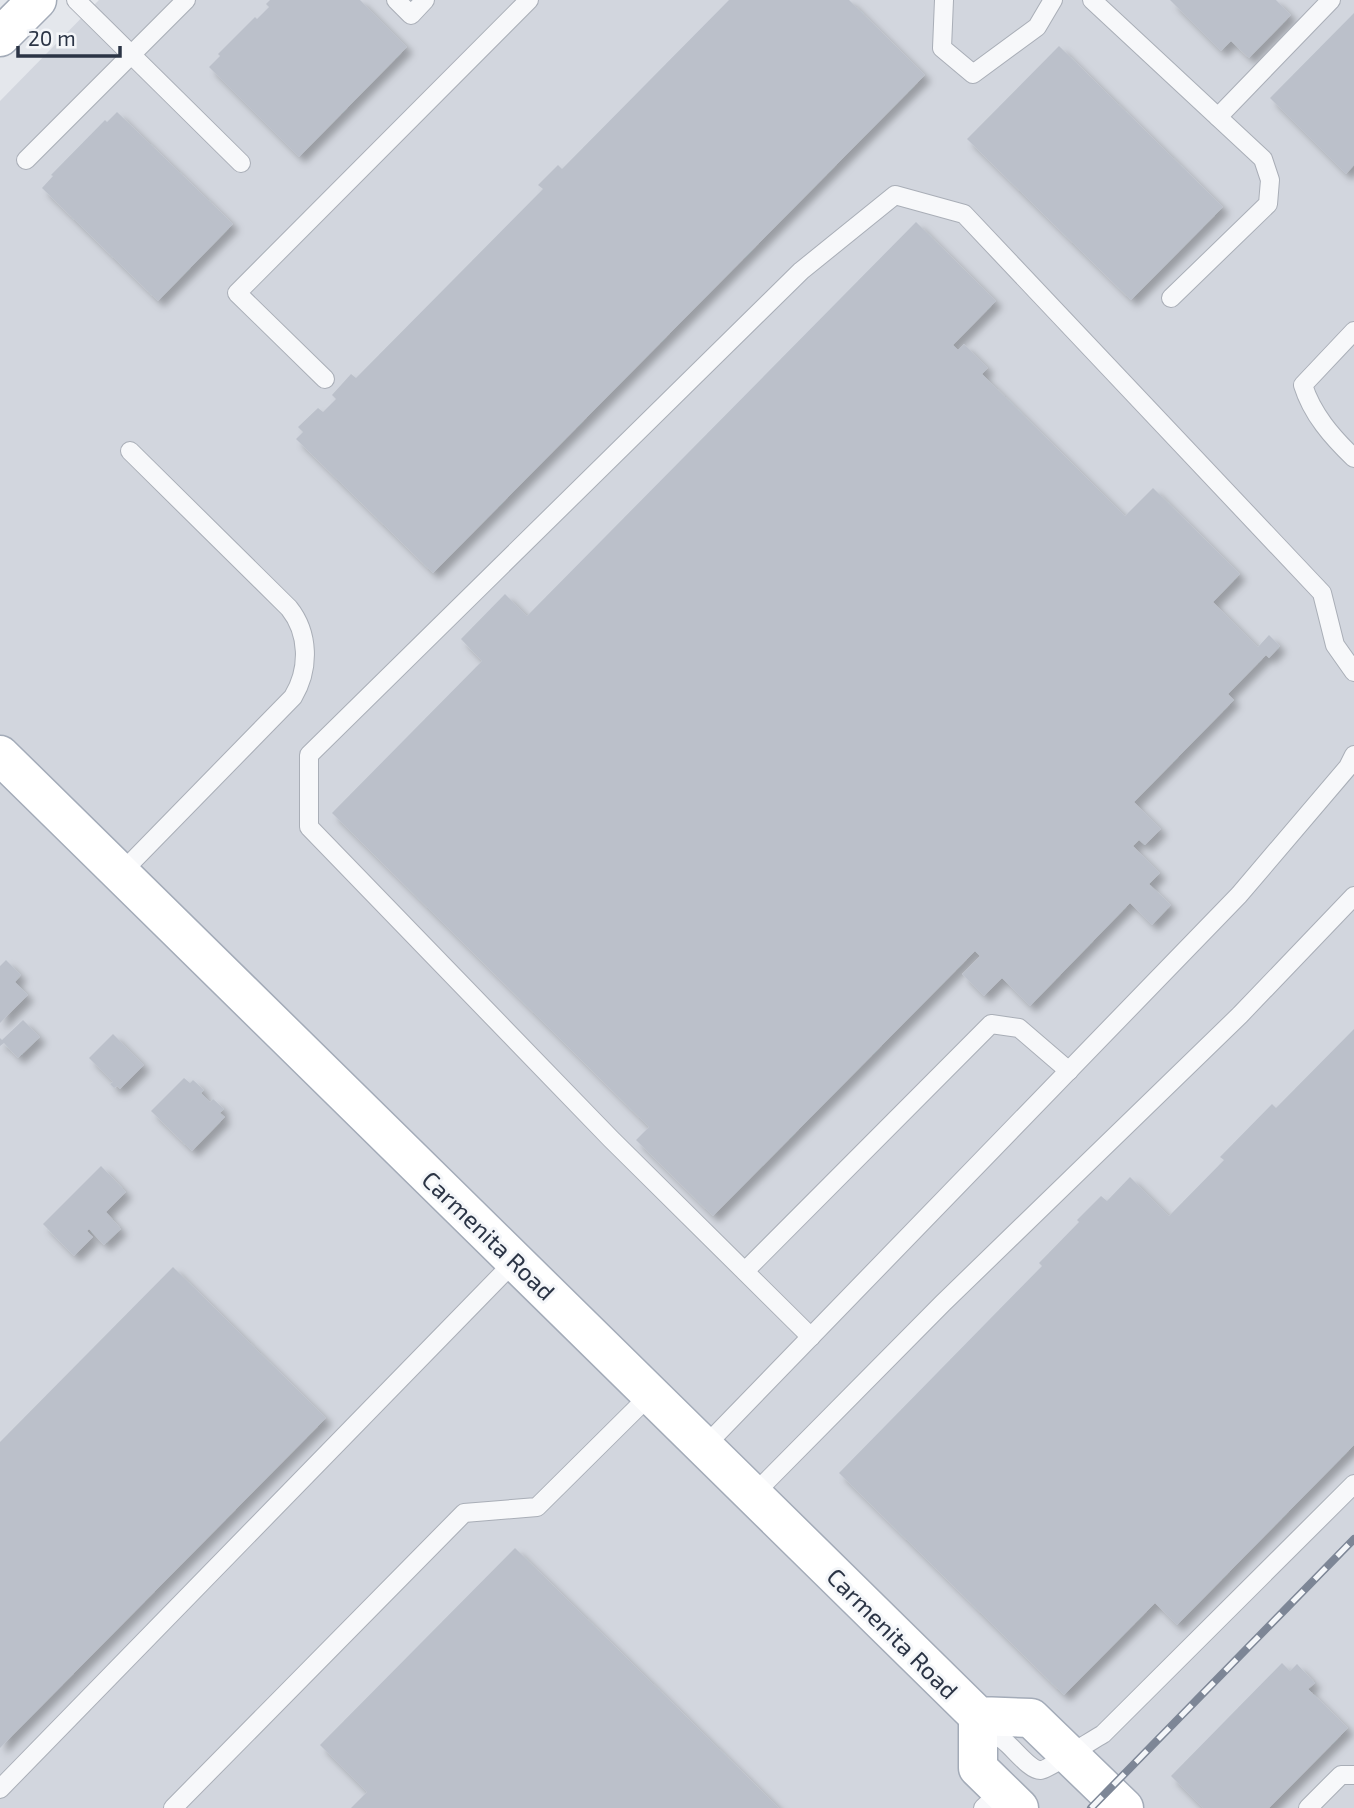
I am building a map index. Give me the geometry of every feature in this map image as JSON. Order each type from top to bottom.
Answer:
[{"type":"main road","points":[[0,37],[37,0]]},
{"type":"main road","name":"Carmenita Road","points":[[0,755],[651,1394],[978,1723],[1031,1718],[1124,1808]]},
{"type":"main road","points":[[978,1723],[978,1768],[1001,1802]]},
{"type":"lane","points":[[76,0],[241,163]]},
{"type":"lane","points":[[26,160],[186,0]]},
{"type":"lane","points":[[396,0],[411,15],[425,0]]},
{"type":"lane","points":[[325,379],[237,293],[528,0]]},
{"type":"lane","points":[[944,0],[943,48],[973,75],[1037,27],[1053,0]]},
{"type":"lane","points":[[1092,0],[1263,159],[1270,180],[1268,204],[1171,298]]},
{"type":"lane","points":[[1219,117],[1331,0]]},
{"type":"lane","points":[[811,1337],[611,1139],[309,827],[309,755],[802,271],[895,195],[964,214],[1322,593],[1335,645],[1354,672]]},
{"type":"lane","points":[[1354,331],[1304,385],[1309,403],[1335,439],[1354,458]]},
{"type":"lane","points":[[121,873],[293,697],[301,680],[305,657],[301,628],[289,608],[130,451]]},
{"type":"lane","points":[[704,1447],[1239,895],[1349,766],[1354,755]]},
{"type":"lane","points":[[753,1495],[943,1303],[1240,1015],[1354,896]]},
{"type":"lane","points":[[745,1271],[991,1024],[1019,1028],[1069,1071]]},
{"type":"lane","points":[[0,1789],[516,1261]]},
{"type":"lane","points":[[173,1808],[464,1513],[537,1507],[651,1394]]},
{"type":"lane","points":[[1067,1754],[1103,1734],[1354,1484]]},
{"type":"lane","points":[[1308,1808],[1341,1775],[1354,1775]]},
{"type":"shaded area","points":[[99,0],[1354,0],[1354,1808],[0,1808],[0,101]]},
{"type":"building","points":[[270,0],[360,0],[407,47],[299,157],[209,67],[220,56],[218,54],[255,17],[257,19],[269,7],[266,4]]},
{"type":"building","points":[[729,0],[849,0],[925,75],[433,573],[296,439],[303,432],[298,427],[318,408],[323,412],[336,399],[332,395],[351,374],[356,378],[543,189],[538,185],[558,165],[562,169]]},
{"type":"building","points":[[1170,0],[1276,0],[1291,15],[1249,58],[1231,41],[1221,51]]},
{"type":"building","points":[[1354,13],[1354,165],[1346,174],[1270,98]]},
{"type":"building","points":[[1059,46],[1223,207],[1131,300],[967,139]]},
{"type":"building","points":[[117,112],[233,224],[158,301],[42,188],[53,176],[51,175],[105,120],[107,122]]},
{"type":"building","points":[[916,222],[996,301],[953,345],[958,350],[964,344],[988,368],[982,374],[1125,516],[1153,488],[1240,574],[1213,602],[1258,647],[1269,635],[1280,646],[1269,658],[1266,655],[1228,694],[1234,700],[1134,802],[1161,829],[1145,845],[1139,840],[1133,846],[1160,873],[1149,884],[1171,905],[1152,925],[1130,903],[1030,1006],[1002,978],[984,996],[962,974],[980,956],[975,951],[713,1216],[636,1140],[649,1127],[332,813],[482,661],[461,639],[505,594],[527,616]]},
{"type":"building","points":[[6,960],[21,975],[15,982],[28,995],[0,1023],[0,966]]},
{"type":"building","points":[[23,1020],[40,1037],[18,1058],[4,1043],[0,1046],[0,1038],[2,1040]]},
{"type":"building","points":[[1354,1029],[1354,1445],[1177,1625],[1155,1603],[1064,1695],[839,1473],[1042,1266],[1039,1263],[1101,1196],[1107,1201],[1130,1177],[1169,1216],[1224,1160],[1220,1157],[1272,1104],[1276,1108]]},
{"type":"building","points":[[113,1034],[144,1065],[120,1089],[110,1084],[113,1082],[89,1058]]},
{"type":"building","points":[[184,1078],[190,1083],[193,1080],[204,1090],[201,1093],[210,1102],[213,1099],[224,1109],[220,1113],[225,1117],[192,1151],[151,1111]]},
{"type":"building","points":[[101,1166],[126,1192],[106,1212],[121,1229],[104,1245],[89,1229],[87,1231],[93,1237],[74,1256],[43,1224]]},
{"type":"building","points":[[173,1267],[326,1418],[0,1748],[0,1442]]},
{"type":"building","points":[[515,1548],[779,1808],[351,1808],[367,1792],[320,1745]]},
{"type":"building","points":[[1282,1663],[1290,1671],[1297,1664],[1315,1683],[1308,1689],[1348,1728],[1269,1808],[1203,1808],[1171,1776]]},
{"type":"railway","points":[[1091,1808],[1354,1539]]}]
